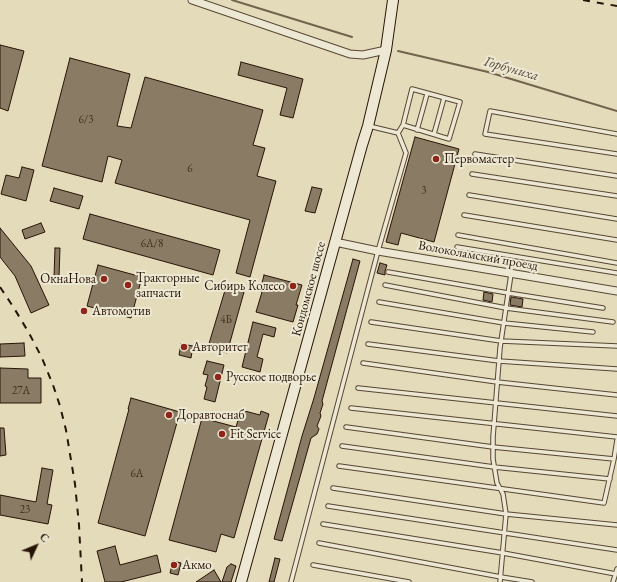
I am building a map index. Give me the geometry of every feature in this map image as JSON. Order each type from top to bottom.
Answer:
[{"type":"street","points":[[192,0],[350,54],[363,55],[386,50]]},
{"type":"street","name":"Кондомское шоссе","points":[[241,582],[368,126],[386,50],[393,0]]},
{"type":"street","name":"Волоколамский проезд","points":[[335,242],[510,274],[617,291]]},
{"type":"lane","points":[[398,133],[402,126],[412,89],[460,102],[449,139],[402,126]]},
{"type":"lane","points":[[417,130],[427,94]]},
{"type":"lane","points":[[434,134],[444,98]]},
{"type":"lane","points":[[617,134],[490,112],[485,134],[617,154]]},
{"type":"lane","points":[[368,126],[398,133]]},
{"type":"lane","points":[[291,582],[378,251],[406,152],[398,133]]},
{"type":"lane","points":[[475,154],[617,176]]},
{"type":"lane","points":[[472,174],[617,196]]},
{"type":"lane","points":[[469,195],[617,219]]},
{"type":"lane","points":[[464,215],[617,240]]},
{"type":"lane","points":[[458,235],[617,263]]},
{"type":"lane","points":[[457,247],[617,273]]},
{"type":"lane","points":[[388,272],[603,308]]},
{"type":"lane","points":[[500,582],[506,514],[503,494],[496,483],[493,448],[499,361],[510,274]]},
{"type":"lane","points":[[385,285],[506,308],[613,322]]},
{"type":"lane","points":[[379,302],[504,323],[593,332]]},
{"type":"lane","points":[[371,322],[501,341],[617,346]]},
{"type":"lane","points":[[368,344],[499,361],[617,369]]},
{"type":"lane","points":[[363,363],[497,382],[617,395]]},
{"type":"lane","points":[[358,388],[617,416]]},
{"type":"lane","points":[[338,466],[604,503],[610,479],[617,438],[351,408]]},
{"type":"lane","points":[[346,427],[493,448],[614,459]]},
{"type":"lane","points":[[342,446],[494,467],[610,479]]},
{"type":"lane","points":[[333,488],[506,514],[617,525]]},
{"type":"lane","points":[[328,506],[617,550]]},
{"type":"lane","points":[[323,524],[503,553],[616,574]]},
{"type":"lane","points":[[318,543],[532,582]]},
{"type":"lane","points":[[313,564],[409,582]]},
{"type":"lane","points":[[613,582],[617,569]]},
{"type":"building","points":[[0,45],[24,51],[8,111],[0,108]]},
{"type":"building","points":[[70,58],[130,74],[117,126],[131,128],[145,77],[263,110],[253,145],[265,148],[257,176],[276,181],[250,277],[236,273],[250,220],[115,183],[122,160],[108,156],[102,182],[42,166]]},
{"type":"building","points":[[241,62],[303,79],[293,118],[280,115],[287,88],[238,75]]},
{"type":"building","points":[[415,137],[459,149],[434,242],[401,233],[398,245],[386,242]]},
{"type":"building","points":[[22,167],[34,170],[26,201],[1,194],[6,175],[19,178]]},
{"type":"building","points":[[312,187],[322,189],[315,213],[305,211]]},
{"type":"building","points":[[54,188],[83,196],[79,209],[50,201]]},
{"type":"building","points":[[90,214],[220,250],[213,275],[83,239]]},
{"type":"building","points":[[41,223],[45,232],[25,239],[22,230]]},
{"type":"building","points":[[0,228],[31,266],[49,305],[31,313],[15,276],[0,257]]},
{"type":"building","points":[[55,248],[60,248],[59,277],[54,277]]},
{"type":"building","points":[[353,259],[360,261],[322,401],[321,416],[317,426],[319,429],[317,434],[311,438],[282,541],[274,539],[302,436]]},
{"type":"building","points":[[380,263],[387,265],[385,275],[377,273]]},
{"type":"building","points":[[98,265],[142,277],[131,318],[87,306]]},
{"type":"building","points":[[264,275],[302,285],[293,322],[256,312],[262,292],[260,291]]},
{"type":"building","points":[[226,287],[244,292],[227,353],[208,347]]},
{"type":"building","points":[[484,292],[493,294],[492,302],[483,300]]},
{"type":"building","points":[[511,297],[523,299],[522,307],[510,305]]},
{"type":"building","points":[[253,322],[276,328],[274,337],[263,334],[257,357],[263,359],[260,372],[242,367]]},
{"type":"building","points":[[24,343],[25,356],[0,357],[0,344]]},
{"type":"building","points":[[181,344],[193,346],[191,358],[179,355]]},
{"type":"building","points":[[207,361],[224,365],[215,402],[204,399],[208,375],[203,374]]},
{"type":"building","points":[[0,368],[28,369],[28,378],[41,378],[41,403],[0,403]]},
{"type":"building","points":[[131,398],[180,412],[145,536],[98,523]]},
{"type":"building","points":[[241,410],[260,415],[261,411],[269,414],[234,538],[221,534],[216,552],[169,540],[202,418],[236,427]]},
{"type":"building","points":[[0,428],[4,428],[6,455],[0,456]]},
{"type":"building","points":[[42,468],[53,470],[47,504],[52,505],[48,524],[0,515],[0,495],[36,502]]},
{"type":"building","points":[[115,546],[120,565],[157,555],[161,572],[121,582],[105,582],[97,551]]},
{"type":"building","points":[[275,558],[280,559],[274,582],[269,582]]},
{"type":"building","points":[[173,561],[181,563],[178,575],[170,573]]},
{"type":"building","points":[[231,564],[236,566],[231,582],[222,582],[227,567]]},
{"type":"building","points":[[214,570],[221,582],[196,582]]},
{"type":"waterway","name":"Горбуниха","points":[[232,0],[352,37]]},
{"type":"waterway","name":"Горбуниха","points":[[398,51],[488,72],[617,111]]},
{"type":"railway","points":[[583,0],[617,6]]},
{"type":"railway","points":[[0,287],[29,333],[42,358],[60,406],[66,430],[75,484],[82,582]]},
{"type":"place","name":"Первомастер","points":[[436,159]]},
{"type":"place","name":"ОкнаНова","points":[[104,279]]},
{"type":"place","name":"Тракторные запчасти","points":[[128,285]]},
{"type":"place","name":"Сибирь Колесо","points":[[293,286]]},
{"type":"place","name":"Автомотив","points":[[84,311]]},
{"type":"place","name":"Авторитет","points":[[184,347]]},
{"type":"place","name":"Русское подворье","points":[[218,377]]},
{"type":"place","name":"Доравтоснаб","points":[[169,415]]},
{"type":"place","name":"Fit Service","points":[[222,434]]},
{"type":"place","name":"Акмо","points":[[174,565]]}]
